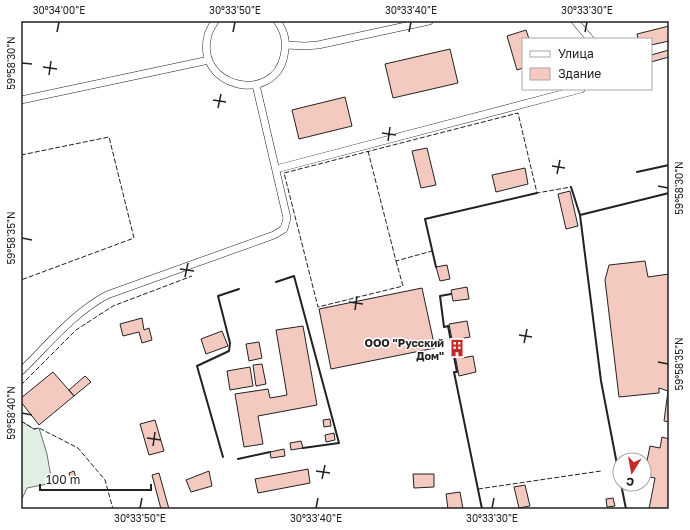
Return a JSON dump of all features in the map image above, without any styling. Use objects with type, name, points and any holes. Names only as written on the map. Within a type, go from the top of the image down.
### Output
[{"type":"street","points":[[215,21],[208,34],[206,47],[209,60],[223,79],[239,85],[256,85],[272,77],[283,63],[286,45],[283,29],[277,21]]},
{"type":"street","points":[[286,45],[318,45],[429,21]]},
{"type":"street","points":[[575,21],[589,38]]},
{"type":"street","points":[[21,100],[209,60]]},
{"type":"street","points":[[21,371],[81,311],[93,302],[107,295],[279,233],[286,224],[287,218],[256,85]]},
{"type":"street","points":[[276,170],[577,90]]},
{"type":"green space","points":[[21,421],[34,429],[39,428],[47,454],[52,483],[27,488],[21,501]]},
{"type":"building","points":[[669,26],[669,41],[652,45],[652,38],[638,38],[637,34]]},
{"type":"building","points":[[526,30],[529,38],[522,38],[522,68],[517,70],[507,36]]},
{"type":"building","points":[[450,49],[458,83],[393,98],[385,64]]},
{"type":"building","points":[[669,50],[669,57],[652,62],[652,55]]},
{"type":"building","points":[[345,97],[352,126],[299,139],[292,110]]},
{"type":"building","points":[[427,148],[436,185],[421,188],[412,151]]},
{"type":"building","points":[[525,168],[528,184],[496,192],[492,175]]},
{"type":"building","points":[[570,191],[578,226],[566,229],[558,194]]},
{"type":"building","points":[[645,261],[648,277],[669,274],[669,422],[664,421],[668,391],[659,388],[659,393],[619,397],[605,280],[609,265]]},
{"type":"building","points":[[447,265],[450,279],[440,281],[436,267]]},
{"type":"building","points":[[467,287],[469,299],[453,301],[451,290]]},
{"type":"building","points":[[422,288],[435,348],[331,369],[319,309]]},
{"type":"building","points":[[142,318],[144,330],[149,328],[152,340],[142,343],[139,332],[123,336],[120,324]]},
{"type":"building","name":"ООО \"Русский Дом\"","points":[[467,321],[470,337],[459,339],[462,358],[473,356],[476,372],[459,376],[449,324]]},
{"type":"building","points":[[303,326],[317,405],[258,416],[263,444],[244,447],[235,394],[268,389],[270,398],[287,395],[276,330]]},
{"type":"building","points":[[222,331],[228,346],[206,354],[201,339]]},
{"type":"building","points":[[259,342],[262,358],[249,361],[246,344]]},
{"type":"building","points":[[262,364],[266,384],[256,386],[253,365]]},
{"type":"building","points":[[250,367],[253,386],[230,390],[227,371]]},
{"type":"building","points":[[53,372],[74,396],[39,425],[21,402],[21,398]]},
{"type":"building","points":[[85,376],[91,382],[74,396],[69,390]]},
{"type":"building","points":[[330,419],[331,426],[324,427],[323,420]]},
{"type":"building","points":[[155,420],[164,451],[149,455],[140,424]]},
{"type":"building","points":[[334,433],[335,440],[326,442],[325,435]]},
{"type":"building","points":[[662,437],[669,439],[669,509],[649,509],[655,478],[652,477],[652,452],[649,452],[650,446],[660,448]]},
{"type":"building","points":[[301,441],[303,448],[291,450],[290,443]]},
{"type":"building","points":[[284,449],[285,456],[271,458],[270,452]]},
{"type":"building","points":[[308,469],[310,483],[258,493],[255,479]]},
{"type":"building","points":[[74,471],[76,478],[71,480],[69,473]]},
{"type":"building","points":[[209,471],[212,486],[191,492],[186,480]]},
{"type":"building","points":[[159,473],[169,509],[161,509],[152,475]]},
{"type":"building","points":[[413,474],[434,474],[434,487],[414,488]]},
{"type":"building","points":[[525,485],[530,506],[519,508],[514,487]]},
{"type":"building","points":[[460,492],[463,509],[448,509],[446,494]]},
{"type":"building","points":[[613,498],[615,506],[607,507],[606,499]]},
{"type":"fence","points":[[396,261],[403,286],[318,307],[284,173],[518,113],[537,193],[571,187]]},
{"type":"fence","points":[[21,155],[109,137],[134,238],[21,280]]},
{"type":"fence","points":[[368,151],[396,261],[432,251]]},
{"type":"fence","points":[[21,385],[76,330],[113,306],[192,276]]},
{"type":"fence","points":[[21,421],[34,429],[39,428],[78,448],[105,480],[113,509]]},
{"type":"fence","points":[[478,489],[601,471]]},
{"type":"fence","points":[[135,509],[140,509]]},
{"type":"wall","points":[[637,172],[669,165]]},
{"type":"wall","points":[[571,187],[580,215],[601,381],[615,452]]},
{"type":"wall","points":[[436,267],[425,219],[537,193]]},
{"type":"wall","points":[[580,215],[669,193]]},
{"type":"wall","points":[[276,282],[294,276],[339,443],[303,448]]},
{"type":"wall","points":[[223,457],[197,366],[229,351],[230,343],[218,296],[239,289]]},
{"type":"wall","points":[[451,294],[440,296],[444,327],[448,326],[457,372],[454,372],[482,509]]},
{"type":"wall","points":[[238,459],[270,452]]},
{"type":"wall","points":[[623,492],[626,509]]},
{"type":"place","name":"ООО \"Русский Дом\"","points":[[457,348]]}]
